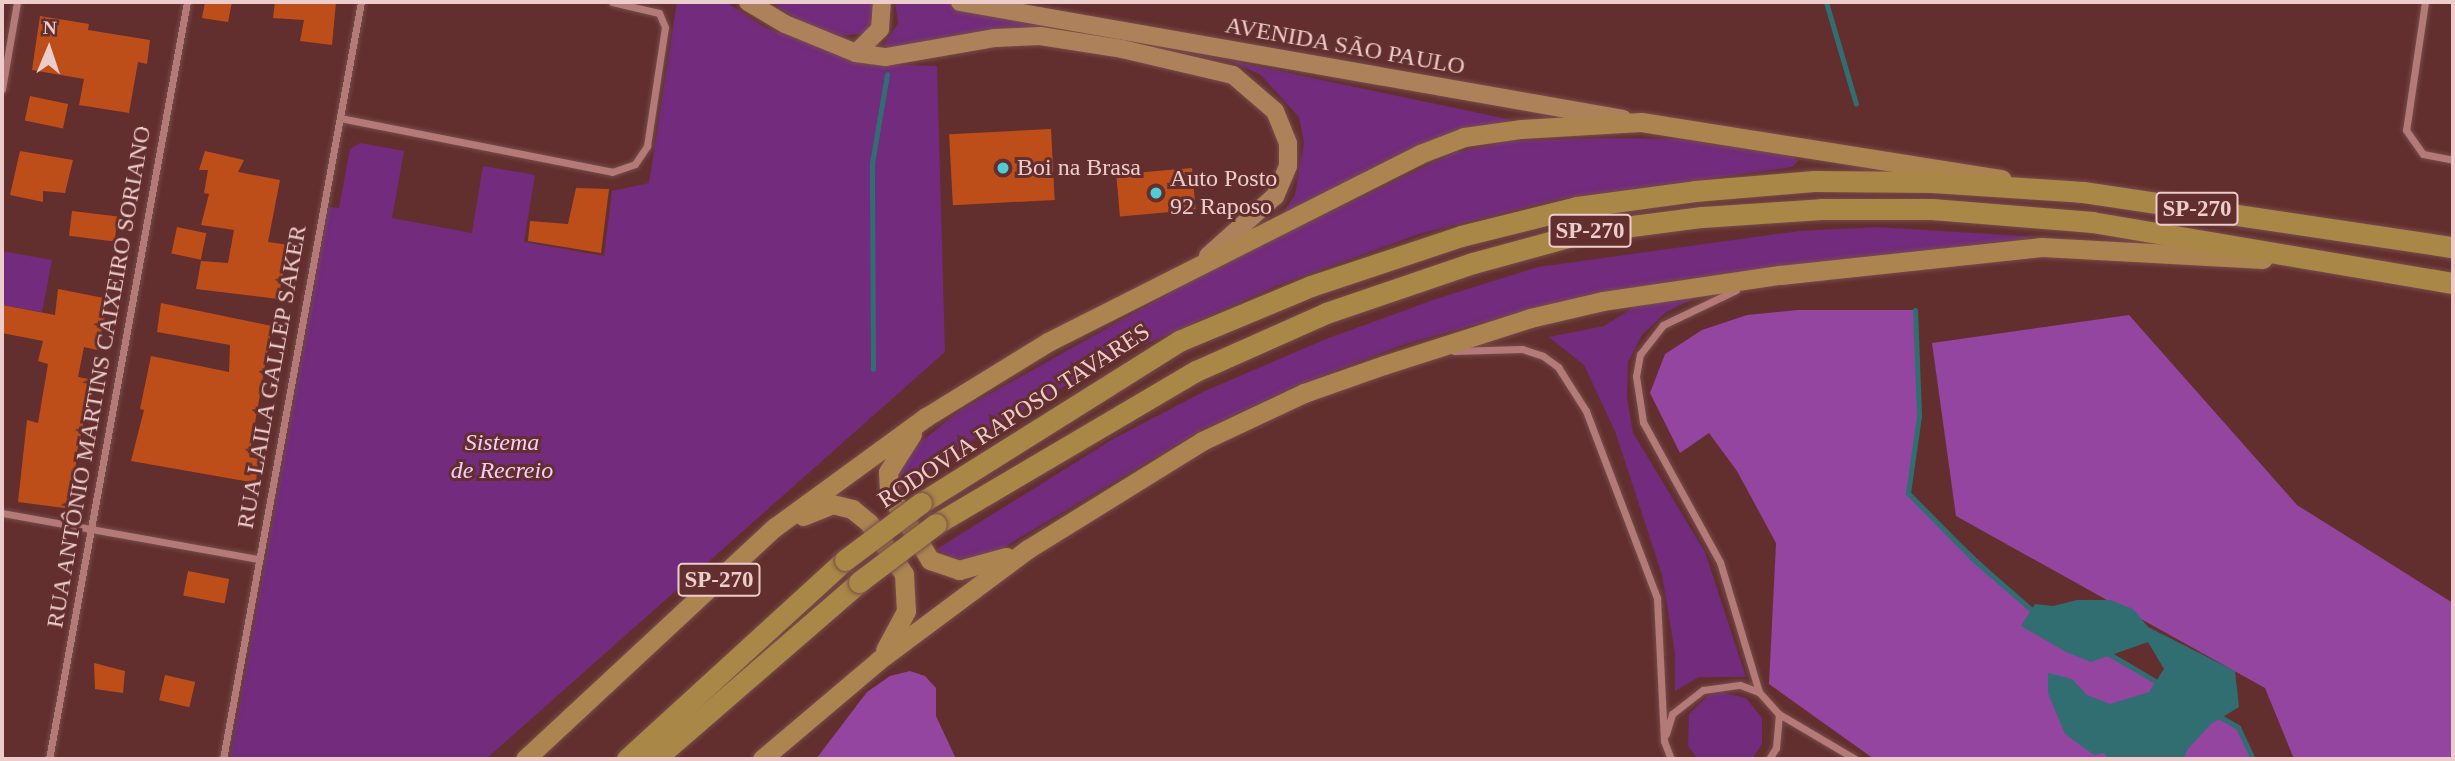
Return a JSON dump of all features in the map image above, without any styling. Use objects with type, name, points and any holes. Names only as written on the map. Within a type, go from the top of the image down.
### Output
[{"type":"highway","name":"SP-270","points":[[525,759],[775,527],[926,416],[1048,342],[1352,186],[1464,137],[1641,122],[2083,192]]},
{"type":"highway","name":"RODOVIA RAPOSO TAVARES","points":[[627,759],[845,560],[921,503],[1179,341],[1311,286],[1461,236],[1577,207],[1695,191],[1814,181],[1933,182],[2083,192],[2453,247]]},
{"type":"highway","name":"RODOVIA RAPOSO TAVARES","points":[[655,759],[859,582],[936,524],[1091,430],[1231,355],[1326,313],[1473,263],[1586,232],[1821,209],[1931,209],[2092,222],[2306,261],[2453,283]]},
{"type":"highway","points":[[2408,241],[2453,237]]},
{"type":"highway","name":"SP-270","points":[[762,759],[879,660],[1028,549],[1202,441],[1304,393],[1425,351],[1530,318],[1603,301],[1780,275],[2042,247],[2306,261]]},
{"type":"highway","points":[[926,416],[888,472],[892,503],[930,560],[960,570],[1028,549]]},
{"type":"highway","points":[[775,527],[832,504],[852,509],[869,523],[904,574],[908,591],[906,611],[879,660]]},
{"type":"main road","name":"AVENIDA SÃO PAULO","points":[[748,2],[785,24],[856,53],[886,57],[995,38],[1040,36],[1217,68],[1249,84],[1283,126],[1288,144],[1284,181],[1261,211],[1197,265]]},
{"type":"main road","points":[[856,53],[880,29],[882,2]]},
{"type":"main road","name":"AVENIDA SÃO PAULO","points":[[960,2],[1641,122]]},
{"type":"street","points":[[2,89],[18,2]]},
{"type":"street","name":"RUA ANTÔNIO MARTINS CAIXEIRO SORIANO","points":[[50,759],[187,2]]},
{"type":"street","name":"RUA LAILA GALLEP SAKER","points":[[223,759],[361,2]]},
{"type":"street","points":[[340,118],[612,172],[635,164],[647,146],[666,27],[659,13],[612,2]]},
{"type":"street","points":[[2425,2],[2405,118],[2410,141],[2423,154],[2453,160]]},
{"type":"street","points":[[1780,275],[1712,298],[1663,325],[1640,354],[1636,376],[1643,422],[1720,562],[1759,692],[1779,714],[1855,759]]},
{"type":"street","points":[[1425,351],[1522,349],[1558,368],[1573,386],[1643,554],[1657,598],[1664,741],[1671,759]]},
{"type":"street","points":[[2,513],[258,559]]},
{"type":"street","points":[[1664,741],[1672,714],[1703,690],[1740,685],[1759,692]]},
{"type":"street","points":[[1769,759],[1776,748],[1779,714]]},
{"type":"green space","name":"Sistema de Recreio","points":[[677,2],[726,2],[766,28],[870,64],[937,66],[945,352],[486,759],[230,759],[329,207],[339,208],[350,149],[360,143],[404,151],[392,218],[472,233],[483,166],[535,175],[524,242],[604,256],[612,191],[649,183]]},
{"type":"green space","points":[[772,2],[872,2],[875,20],[866,33],[840,36],[802,23]]},
{"type":"green space","points":[[895,2],[952,2],[1142,42],[1041,29],[887,49],[884,45],[898,23]]},
{"type":"green space","points":[[1149,43],[1512,120],[1282,214],[1295,195],[1304,142],[1299,117],[1261,75],[1230,61]]},
{"type":"green space","points":[[1677,139],[1792,156],[1798,161],[1792,167],[1559,199],[1422,233],[1278,285],[1112,359],[988,430],[899,489],[897,475],[905,460],[923,440],[961,410],[1211,270],[1453,153],[1510,141]]},
{"type":"green space","points":[[1878,227],[2038,237],[1672,281],[1541,306],[1405,344],[1300,384],[1203,429],[982,560],[953,558],[937,549],[1113,439],[1205,391],[1326,339],[1436,299],[1538,267],[1799,231]]},
{"type":"green space","points":[[2,251],[52,260],[42,312],[2,305]]},
{"type":"green space","points":[[1703,294],[1666,312],[1642,335],[1628,362],[1627,398],[1633,433],[1705,552],[1746,677],[1699,677],[1675,691],[1675,653],[1662,575],[1615,431],[1584,365],[1549,337],[1604,326],[1642,302]]},
{"type":"green space","points":[[1721,692],[1746,698],[1762,718],[1762,744],[1752,759],[1698,759],[1688,746],[1689,714],[1708,696]]},
{"type":"shaded area","points":[[1797,310],[1915,310],[1919,416],[1908,493],[2031,610],[2238,727],[2253,759],[1874,759],[1769,684],[1776,543],[1737,471],[1709,433],[1680,453],[1650,393],[1665,354],[1702,330],[1747,315]]},
{"type":"shaded area","points":[[2129,315],[2297,505],[2453,603],[2453,759],[2294,759],[2265,688],[1956,516],[1932,343]]},
{"type":"shaded area","points":[[910,671],[925,676],[936,688],[936,716],[956,759],[816,759],[867,692],[890,676]]},
{"type":"water","points":[[2077,600],[2110,600],[2133,609],[2148,627],[2235,671],[2239,707],[2211,724],[2187,750],[2184,759],[2109,759],[2104,753],[2094,755],[2065,734],[2048,693],[2048,673],[2072,679],[2087,695],[2110,704],[2149,692],[2164,669],[2148,642],[2091,662],[2066,652],[2021,626],[2035,604],[2053,606]]},
{"type":"building","points":[[205,2],[232,2],[228,22],[202,18]]},
{"type":"building","points":[[275,2],[336,2],[332,45],[300,41],[304,20],[273,18]]},
{"type":"building","points":[[40,16],[89,24],[88,30],[150,40],[147,64],[138,62],[129,113],[79,105],[84,79],[32,70]]},
{"type":"building","points":[[30,96],[68,104],[63,129],[25,120]]},
{"type":"building","name":"Boi na Brasa","points":[[1051,129],[1055,200],[953,205],[949,134]]},
{"type":"building","points":[[20,151],[73,160],[65,193],[43,191],[43,202],[10,195]]},
{"type":"building","points":[[205,151],[244,160],[238,172],[280,180],[268,242],[289,245],[278,299],[196,289],[201,261],[228,263],[234,230],[201,225],[209,194],[204,193],[208,170],[199,170]]},
{"type":"building","name":"Auto Posto 92 Raposo","points":[[1192,168],[1196,210],[1120,216],[1116,175]]},
{"type":"building","points":[[576,188],[609,189],[601,253],[528,241],[530,221],[568,224]]},
{"type":"building","points":[[72,211],[118,217],[115,241],[69,236]]},
{"type":"building","points":[[177,227],[206,233],[201,260],[171,253]]},
{"type":"building","points":[[58,289],[109,299],[97,350],[84,347],[78,377],[94,380],[77,451],[72,509],[18,502],[27,420],[38,423],[48,364],[38,361],[43,341],[2,333],[2,305],[55,315]]},
{"type":"building","points":[[161,303],[272,326],[249,457],[258,459],[256,483],[131,461],[144,410],[140,409],[151,356],[229,372],[230,345],[157,332]]},
{"type":"building","points":[[188,571],[229,579],[224,604],[183,596]]},
{"type":"building","points":[[94,663],[125,671],[123,693],[95,689]]},
{"type":"building","points":[[165,675],[195,682],[189,707],[159,700]]},
{"type":"waterway","points":[[1826,2],[1856,104]]},
{"type":"waterway","points":[[873,369],[872,163],[887,74]]},
{"type":"waterway","points":[[1915,310],[1919,416],[1908,493],[1972,558],[2034,612]]},
{"type":"waterway","points":[[2104,651],[2162,685]]},
{"type":"waterway","points":[[2217,715],[2238,727],[2253,759]]},
{"type":"place","name":"Boi na Brasa","points":[[1003,168]]},
{"type":"place","name":"Auto Posto 92 Raposo","points":[[1156,193]]}]
